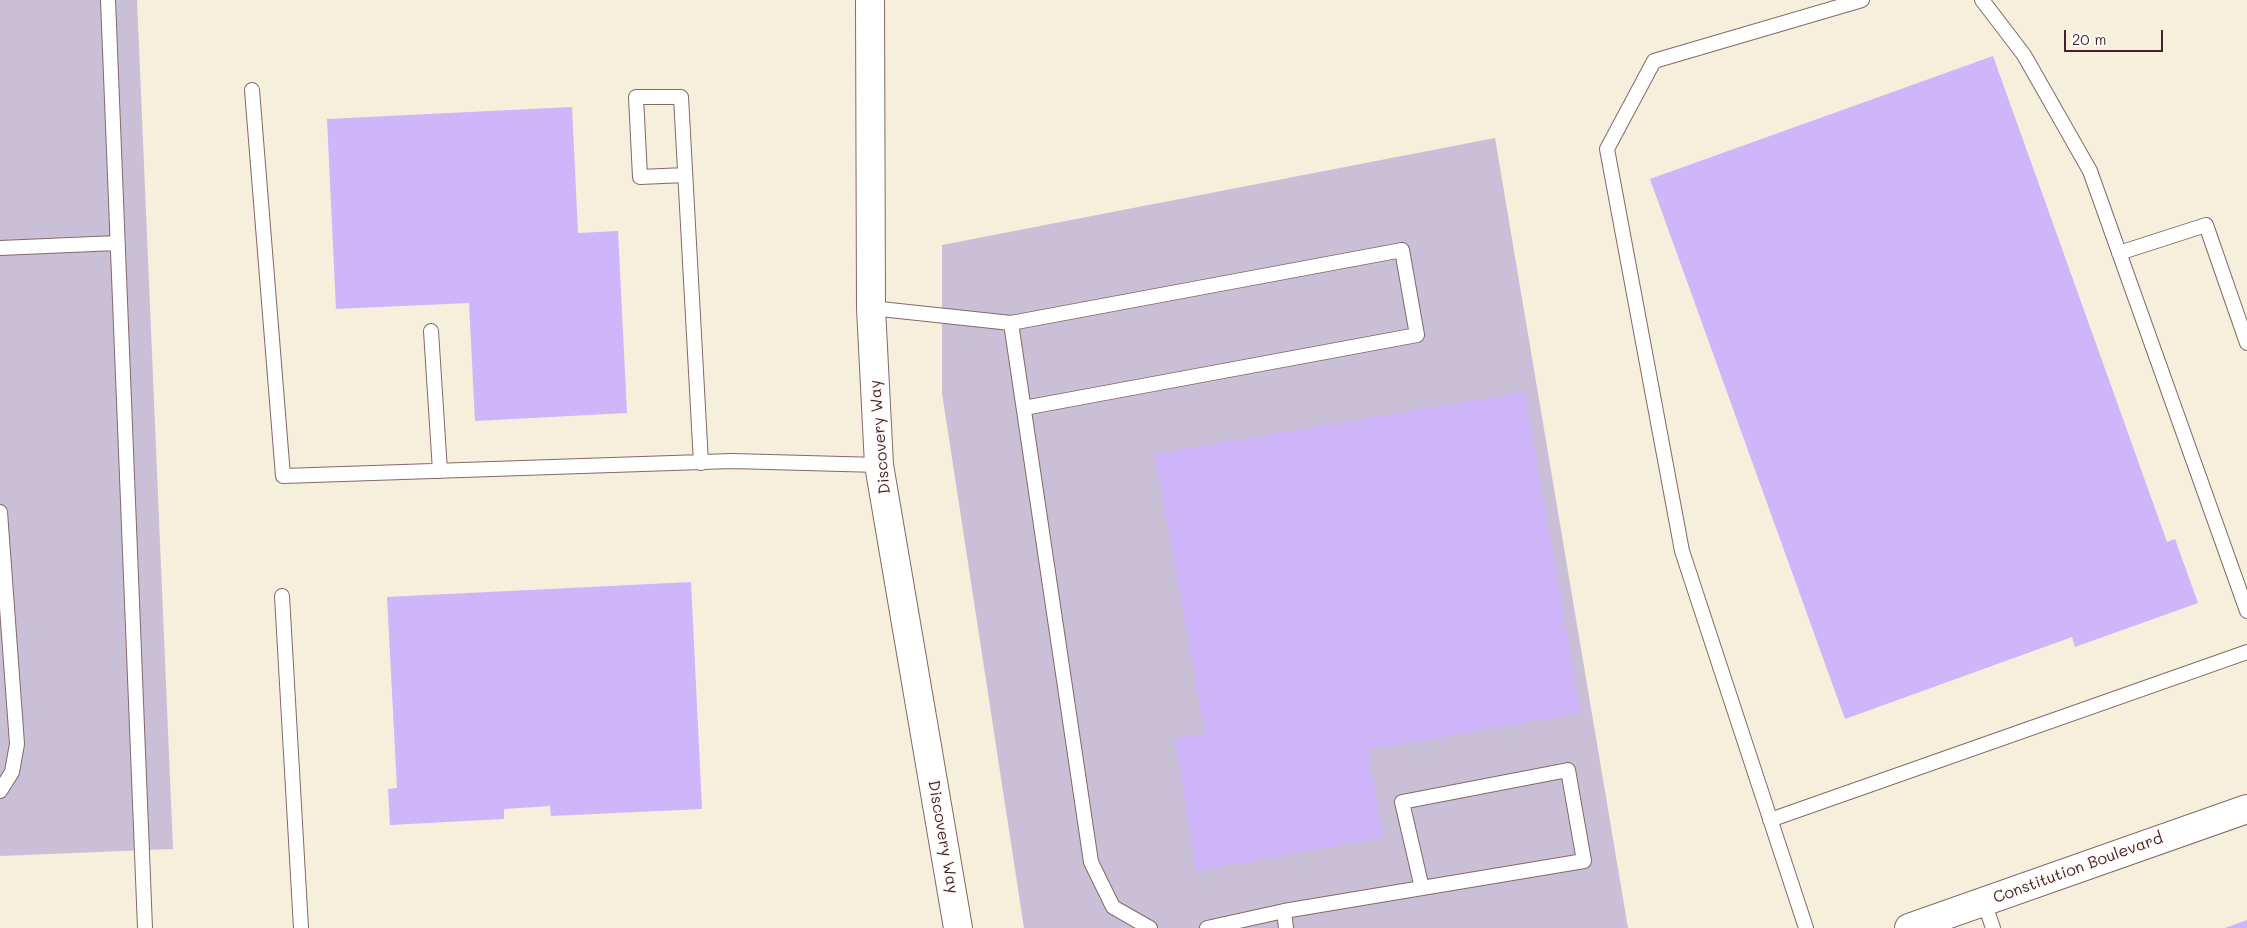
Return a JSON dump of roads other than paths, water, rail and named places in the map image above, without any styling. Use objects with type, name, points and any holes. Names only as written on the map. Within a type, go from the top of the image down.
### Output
[{"type":"street","name":"Discovery Way","points":[[870,0],[871,308],[879,465],[958,928]]},
{"type":"street","name":"Constitution Boulevard","points":[[1908,928],[2246,812]]},
{"type":"lane","points":[[108,0],[145,928]]},
{"type":"lane","points":[[1806,928],[1682,551],[1607,149],[1654,61],[1862,0]]},
{"type":"lane","points":[[1982,0],[2024,55],[2090,171],[2247,611]]},
{"type":"lane","points":[[252,90],[283,476],[701,463],[879,465]]},
{"type":"lane","points":[[685,176],[640,177],[636,97],[681,97],[701,463]]},
{"type":"lane","points":[[2119,253],[2206,224],[2247,343]]},
{"type":"lane","points":[[0,248],[117,243]]},
{"type":"lane","points":[[871,308],[1011,323],[1402,250],[1417,335],[1024,408]]},
{"type":"lane","points":[[1011,323],[1090,862],[1113,907],[1150,928]]},
{"type":"lane","points":[[431,331],[440,471]]},
{"type":"lane","points":[[0,512],[16,744],[12,772],[0,791]]},
{"type":"lane","points":[[282,596],[301,928]]},
{"type":"lane","points":[[1770,820],[2247,652]]},
{"type":"lane","points":[[1208,928],[1284,911],[1422,888],[1584,861],[1568,770],[1402,802],[1422,888]]},
{"type":"lane","points":[[1984,902],[1994,928]]},
{"type":"lane","points":[[1284,911],[1286,928]]}]
